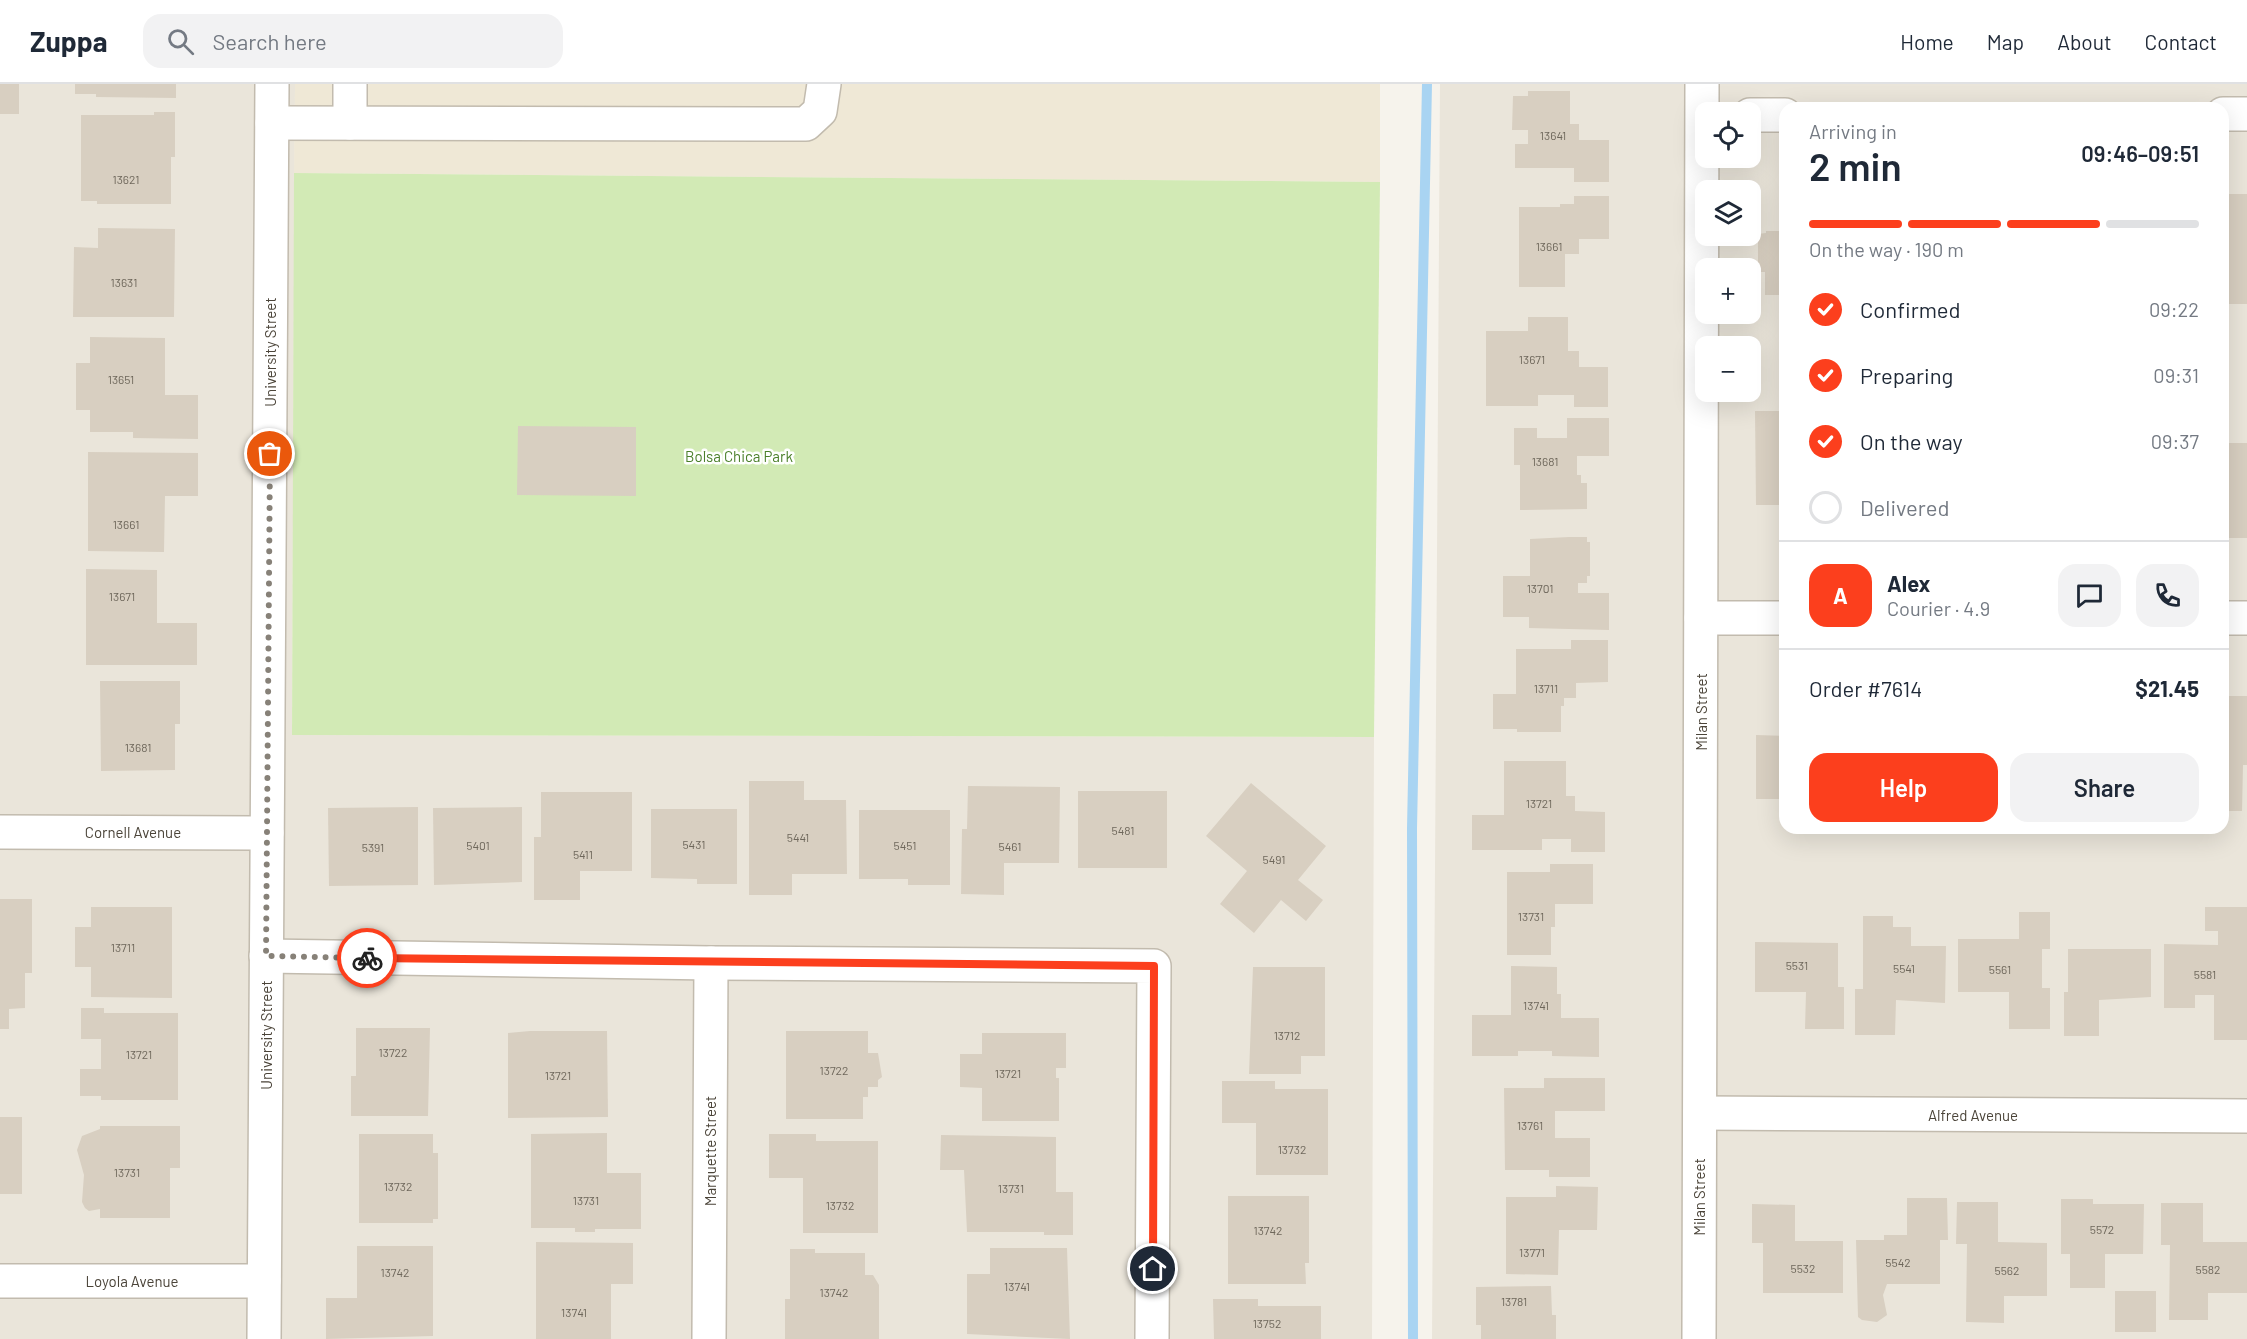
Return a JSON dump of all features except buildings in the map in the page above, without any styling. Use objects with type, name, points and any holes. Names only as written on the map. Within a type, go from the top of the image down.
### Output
[{"type":"street","name":"University Street","points":[[264,1339],[272,84]]},
{"type":"street","points":[[350,84],[350,123]]},
{"type":"street","points":[[272,123],[806,124],[820,111],[824,84]]},
{"type":"street","points":[[2229,114],[2247,114]]},
{"type":"street","points":[[1761,115],[1779,115]]},
{"type":"street","name":"Milan Street","points":[[1699,1339],[1703,168]]},
{"type":"street","points":[[1701,618],[1779,618]]},
{"type":"street","points":[[2229,618],[2247,618]]},
{"type":"street","name":"Cornell Avenue","points":[[0,832],[267,833]]},
{"type":"street","points":[[266,956],[711,963],[1154,966],[1152,1339]]},
{"type":"street","name":"Marquette Street","points":[[709,1339],[711,963]]},
{"type":"street","name":"Alfred Avenue","points":[[1700,1113],[2247,1116]]},
{"type":"street","name":"Loyola Avenue","points":[[0,1281],[264,1281]]},
{"type":"shaded area","points":[[0,84],[295,84],[292,735],[1374,737],[1372,1339],[0,1339]]},
{"type":"shaded area","points":[[295,84],[1380,84],[1380,182],[294,173]]},
{"type":"shaded area","points":[[1440,84],[2247,84],[2247,1339],[1432,1339]]},
{"type":"green space","name":"Bolsa Chica Park","points":[[294,173],[1380,182],[1374,737],[292,735]]},
{"type":"waterway","points":[[1413,1339],[1412,829],[1427,84]]},
{"type":"way so far","points":[[270,454],[266,956],[367,958]]},
{"type":"route","points":[[367,958],[1154,966],[1153,1269]]}]
